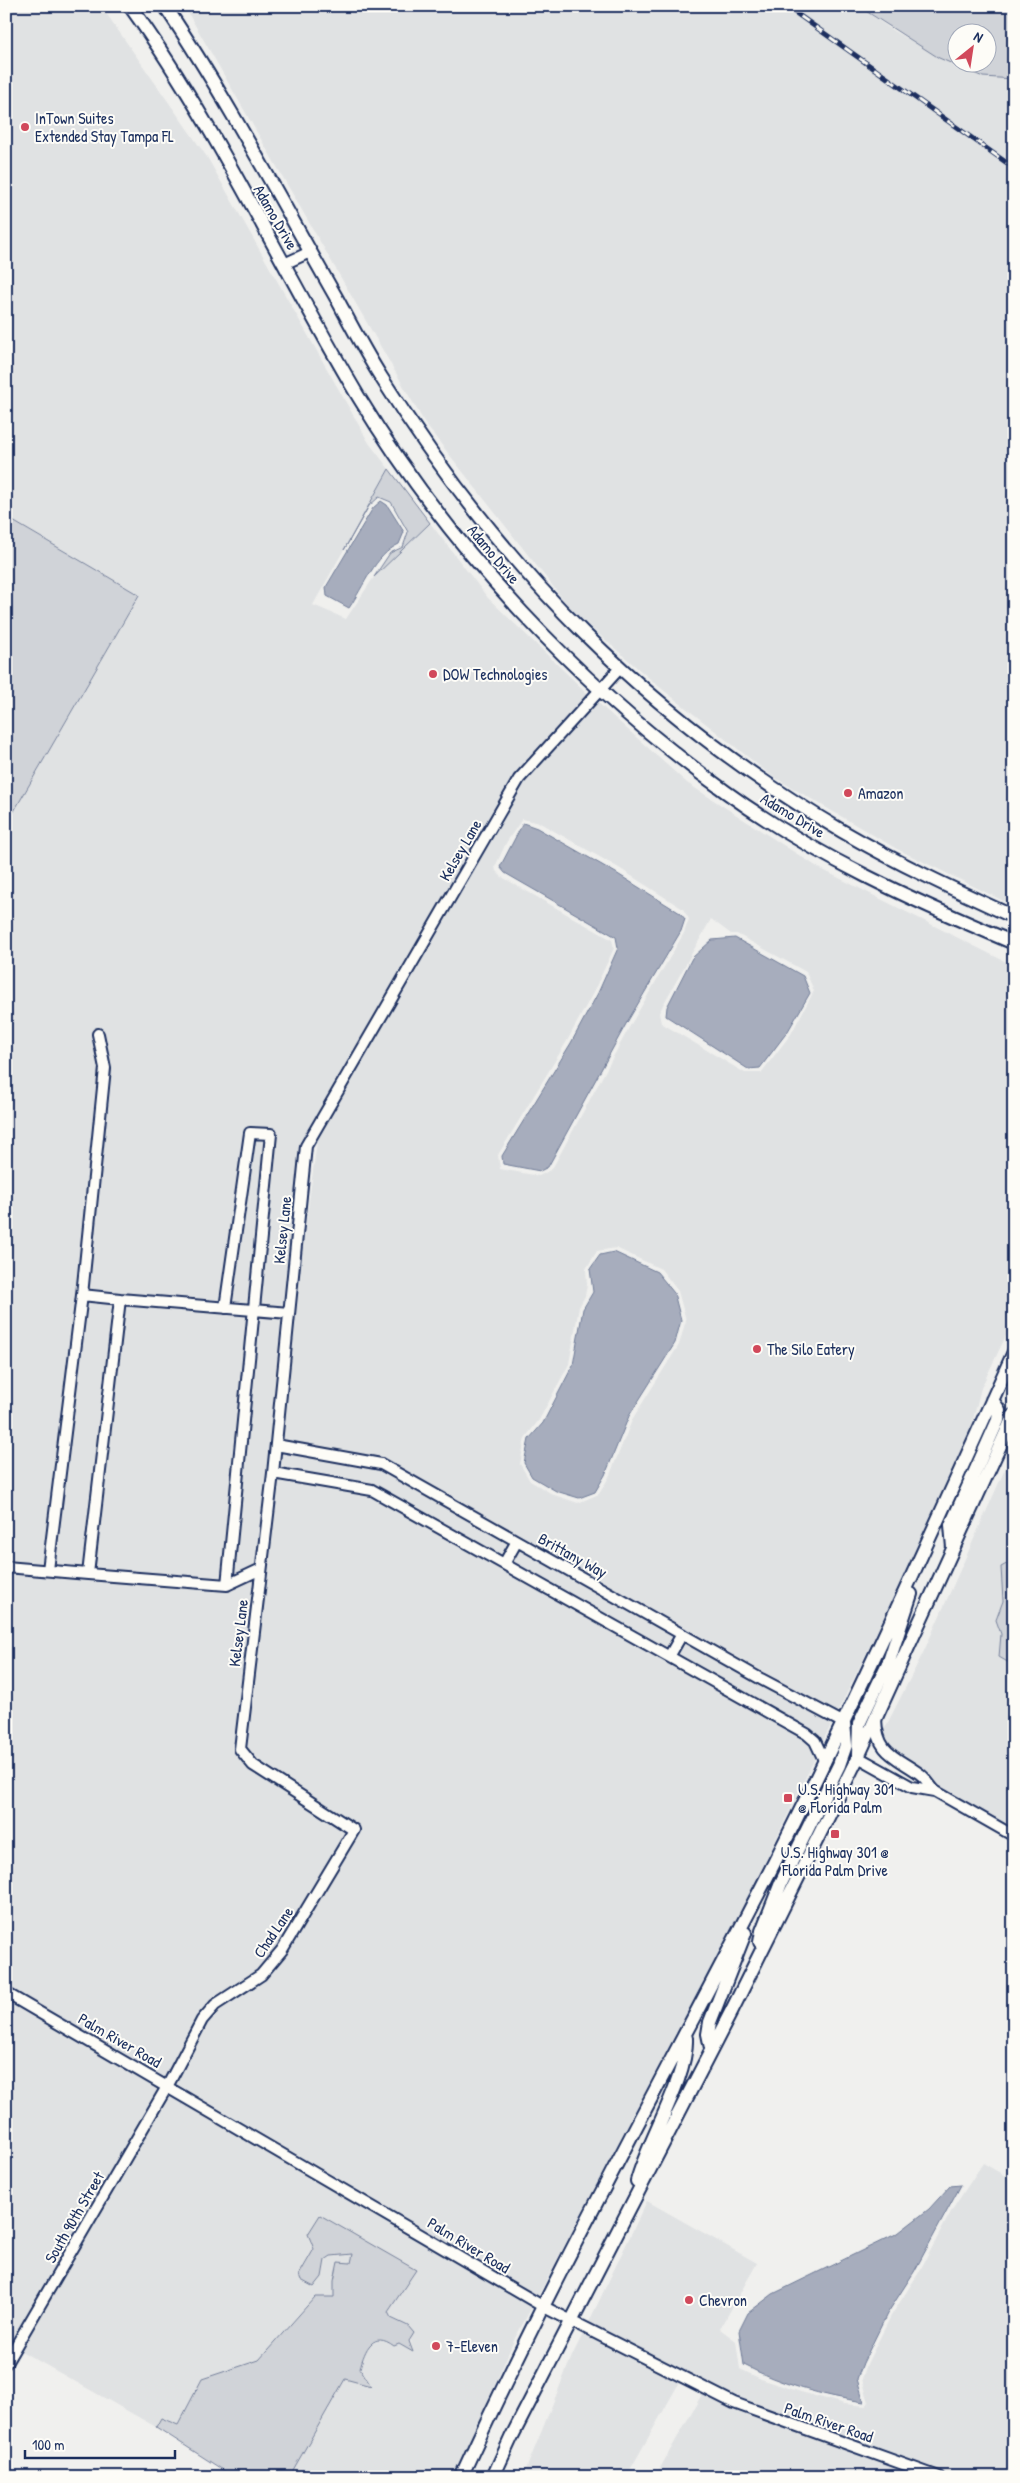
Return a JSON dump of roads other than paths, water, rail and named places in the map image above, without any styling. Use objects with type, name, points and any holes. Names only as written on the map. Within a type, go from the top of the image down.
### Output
[{"type":"main road","name":"Adamo Drive","points":[[130,6],[192,102],[358,396],[467,550],[513,602],[600,688],[727,793],[814,847],[885,885],[1014,942]]},
{"type":"main road","name":"Adamo Drive","points":[[164,6],[219,92],[378,372],[460,494],[527,575],[585,636],[620,668],[706,739],[795,802],[891,858],[1014,916]]},
{"type":"main road","points":[[461,2477],[544,2307],[825,1762],[915,1572],[1014,1352]]},
{"type":"main road","points":[[953,1548],[951,1525],[998,1420],[999,1410],[992,1400]]},
{"type":"main road","points":[[493,2477],[570,2321],[757,1960],[858,1757],[1014,1414]]},
{"type":"main road","points":[[858,1757],[859,1724],[889,1661],[909,1604],[915,1572]]},
{"type":"main road","points":[[757,1960],[762,1931],[781,1882],[846,1745],[844,1723]]},
{"type":"main road","points":[[712,2048],[708,2041],[710,2022],[770,1870]]},
{"type":"main road","points":[[631,2205],[643,2161],[678,2077],[685,2055],[686,2033]]},
{"type":"street","points":[[284,264],[310,252]]},
{"type":"street","name":"Kelsey Lane","points":[[354,1830],[253,1765],[240,1749],[273,1474],[306,1146],[519,779],[620,668]]},
{"type":"street","points":[[48,1570],[82,1295],[105,1068],[98,1034]]},
{"type":"street","points":[[225,1308],[250,1133],[271,1134],[227,1586]]},
{"type":"street","points":[[82,1295],[289,1313]]},
{"type":"street","points":[[88,1574],[120,1299]]},
{"type":"street","name":"Brittany Way","points":[[276,1445],[381,1464],[844,1723]]},
{"type":"street","points":[[273,1474],[372,1490],[670,1655],[807,1734],[815,1741],[825,1762]]},
{"type":"street","points":[[504,1564],[517,1541]]},
{"type":"street","points":[[6,1567],[227,1586],[261,1569]]},
{"type":"street","points":[[670,1655],[682,1634]]},
{"type":"street","points":[[876,1719],[876,1733],[882,1746],[891,1756],[921,1775],[935,1791],[1014,1836]]},
{"type":"street","points":[[858,1757],[912,1787],[935,1791]]},
{"type":"street","name":"Chad Lane","points":[[168,2085],[202,2020],[216,2005],[261,1975],[282,1950],[354,1830]]},
{"type":"street","name":"Palm River Road","points":[[6,1993],[168,2085],[570,2321],[734,2403],[939,2477]]},
{"type":"street","name":"South 90th Street","points":[[6,2363],[168,2085]]},
{"type":"water","points":[[381,501],[387,505],[404,532],[399,544],[377,563],[349,608],[327,596],[326,587],[373,508]]},
{"type":"water","points":[[523,823],[537,828],[616,873],[680,913],[685,919],[681,931],[626,1024],[548,1167],[540,1171],[503,1164],[502,1156],[571,1043],[598,993],[618,948],[616,937],[505,873],[500,867]]},
{"type":"water","points":[[735,938],[803,976],[810,993],[788,1031],[760,1068],[748,1069],[666,1016],[667,1007],[692,958],[712,940]]},
{"type":"water","points":[[614,1252],[657,1272],[674,1293],[681,1320],[675,1343],[629,1416],[605,1475],[595,1492],[579,1498],[556,1491],[532,1477],[524,1463],[529,1439],[543,1423],[573,1365],[583,1309],[593,1292],[590,1269],[600,1255]]},
{"type":"water","points":[[961,2185],[914,2272],[887,2314],[863,2363],[857,2379],[864,2402],[802,2388],[772,2378],[744,2365],[739,2331],[748,2313],[773,2294],[898,2233],[929,2209],[950,2186]]},
{"type":"railway","points":[[786,6],[1014,168]]},
{"type":"place","name":"InTown Suites Extended Stay Tampa FL","points":[[25,127]]},
{"type":"place","name":"DOW Technologies","points":[[433,674]]},
{"type":"place","name":"Amazon","points":[[848,793]]},
{"type":"place","name":"The Silo Eatery","points":[[757,1349]]},
{"type":"place","name":"U.S. Highway 301 @ Florida Palm","points":[[788,1798]]},
{"type":"place","name":"U.S. Highway 301 @ Florida Palm Drive","points":[[835,1834]]},
{"type":"place","name":"Chevron","points":[[689,2300]]},
{"type":"place","name":"7-Eleven","points":[[436,2346]]}]
